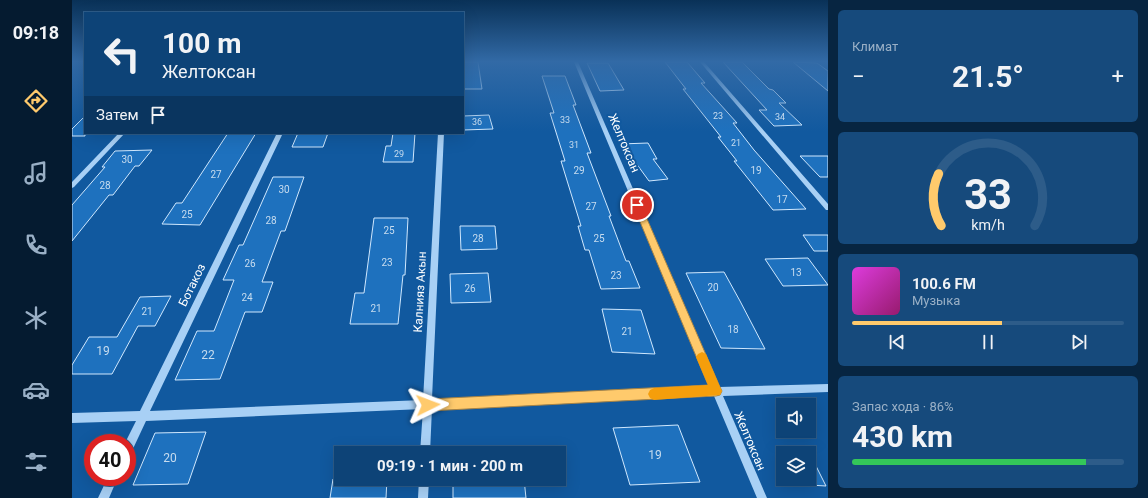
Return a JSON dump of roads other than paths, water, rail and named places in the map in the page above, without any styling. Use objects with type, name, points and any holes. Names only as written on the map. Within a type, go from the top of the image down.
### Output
[{"type":"street","name":"Желтоксан","points":[[586,85],[762,498]]},
{"type":"street","points":[[722,85],[828,208]]},
{"type":"street","points":[[72,186],[121,134]]},
{"type":"street","name":"Ботакоз","points":[[134,434],[280,134]]},
{"type":"street","name":"Калнияз Акын","points":[[425,446],[441,134]]},
{"type":"street","points":[[72,418],[428,405],[716,391],[828,388]]},
{"type":"street","points":[[103,498],[109,486]]},
{"type":"street","points":[[423,498],[424,486]]}]
